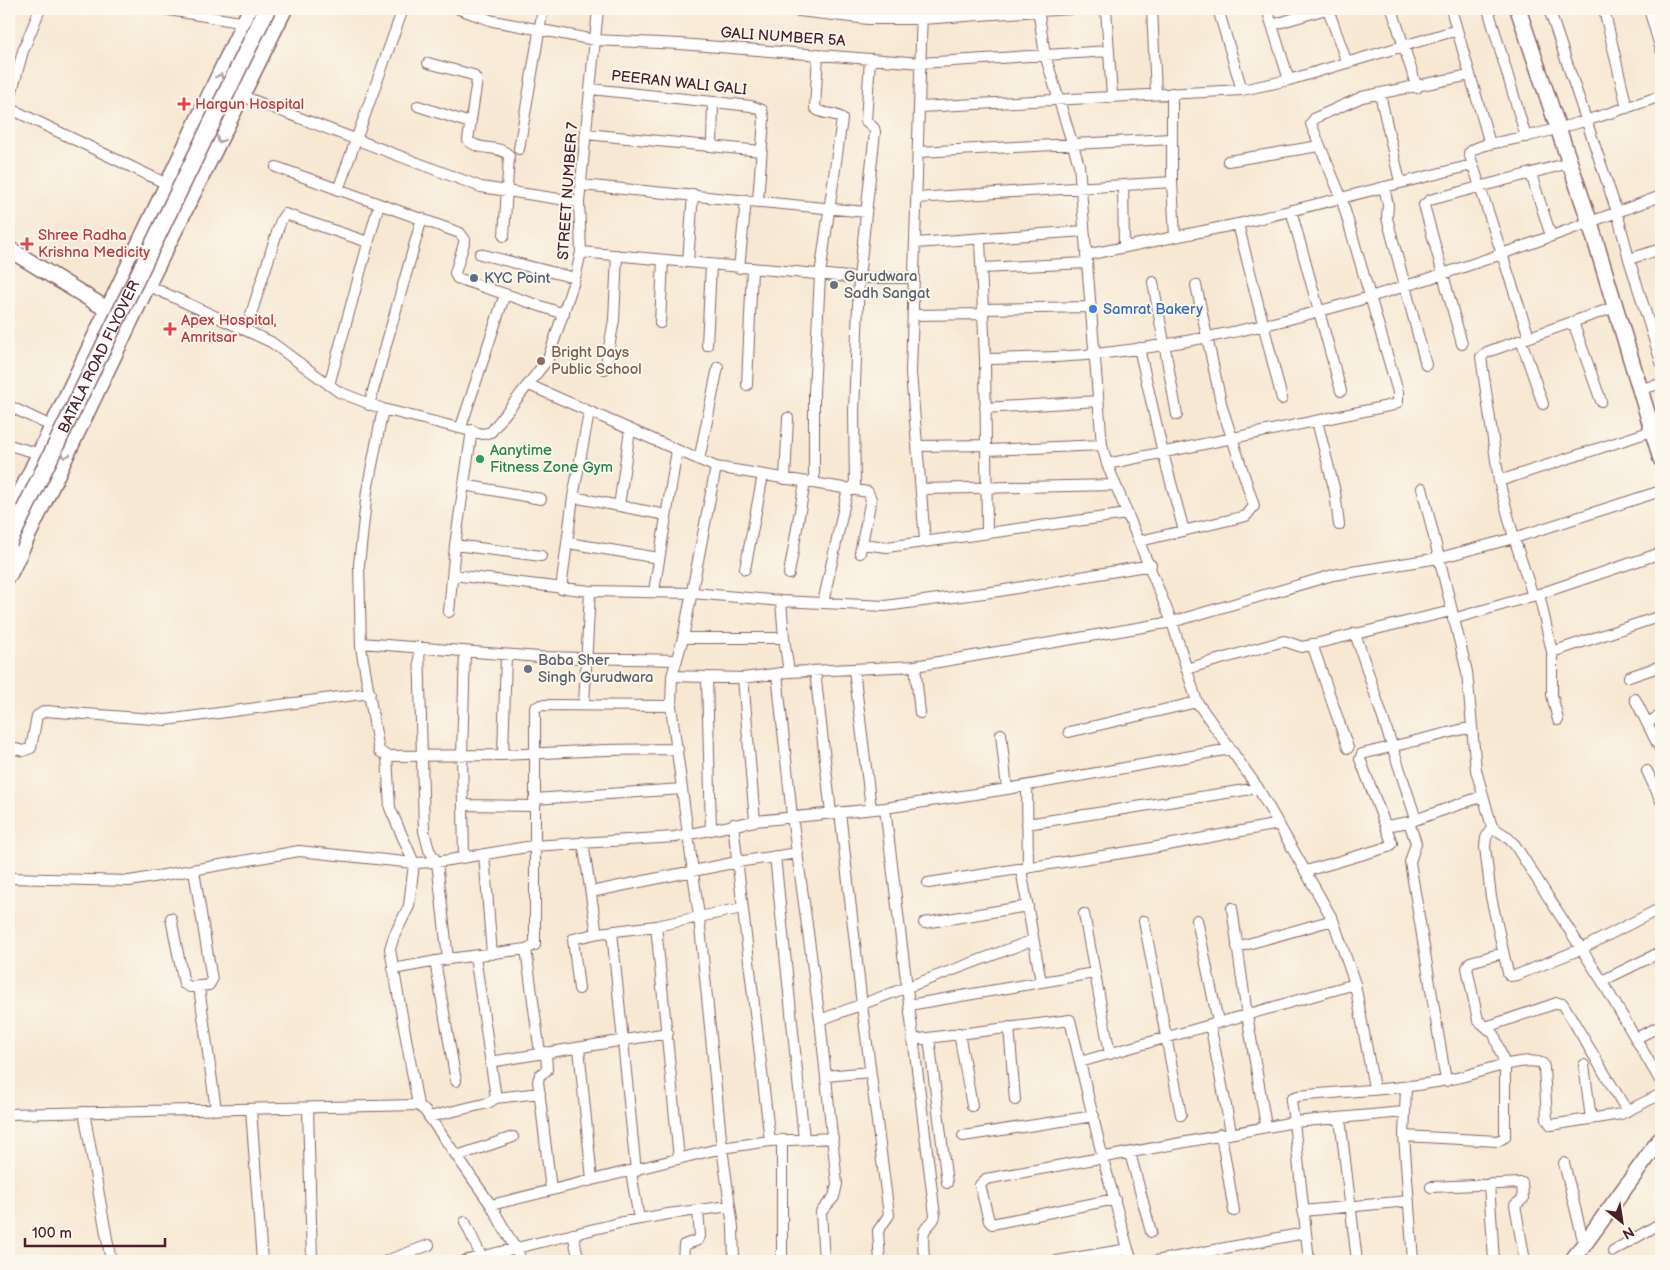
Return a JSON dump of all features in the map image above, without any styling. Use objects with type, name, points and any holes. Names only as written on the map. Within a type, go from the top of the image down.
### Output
[{"type":"main road","name":"BATALA ROAD FLYOVER","points":[[9,543],[267,9]]},
{"type":"main road","points":[[9,574],[129,321],[284,9]]},
{"type":"main road","points":[[9,519],[248,16]]},
{"type":"street","points":[[9,102],[23,51],[40,9]]},
{"type":"street","points":[[164,9],[248,16]]},
{"type":"street","points":[[338,190],[403,9]]},
{"type":"street","name":"GALI NUMBER 5A","points":[[459,9],[494,21],[595,40],[818,54],[921,63],[1109,51]]},
{"type":"street","points":[[519,149],[543,9]]},
{"type":"street","name":"STREET NUMBER 7","points":[[147,285],[271,342],[329,385],[369,405],[483,434],[491,432],[548,359],[575,278],[580,252],[579,202],[598,9]]},
{"type":"street","points":[[782,9],[869,14],[1070,9]]},
{"type":"street","points":[[1038,9],[1045,55],[1057,99],[1073,142],[1082,187],[1086,259],[1102,446],[1107,464],[1114,485],[1151,565],[1198,702],[1258,788],[1333,920],[1355,984],[1374,1088]]},
{"type":"street","points":[[1106,9],[1112,96]]},
{"type":"street","points":[[1152,9],[1156,94]]},
{"type":"street","points":[[1218,9],[1242,90]]},
{"type":"street","points":[[1267,9],[1288,80]]},
{"type":"street","points":[[1272,24],[1327,9],[1347,64]]},
{"type":"street","points":[[1392,9],[1416,88]]},
{"type":"street","points":[[1451,9],[1490,144]]},
{"type":"street","points":[[1488,9],[1526,137]]},
{"type":"street","points":[[1518,9],[1590,222],[1661,459]]},
{"type":"street","points":[[1549,9],[1585,122],[1617,212],[1628,259],[1661,362]]},
{"type":"street","points":[[1604,9],[1627,108]]},
{"type":"street","points":[[1649,9],[1661,50]]},
{"type":"street","points":[[922,14],[911,373],[925,540]]},
{"type":"street","points":[[920,107],[1242,90],[1347,64],[1404,48],[1457,30]]},
{"type":"street","points":[[789,574],[809,482],[820,275],[842,119],[839,116],[818,112],[815,108],[818,54]]},
{"type":"street","points":[[823,604],[851,488],[859,278],[875,132],[874,128],[866,121],[870,59]]},
{"type":"street","points":[[428,63],[473,75],[477,80],[469,142],[508,154],[508,192],[504,236]]},
{"type":"street","points":[[1107,464],[1393,405],[1398,402],[1398,392],[1341,197],[1319,146],[1312,127],[1312,121],[1352,101],[1470,75]]},
{"type":"street","name":"PEERAN WALI GALI","points":[[591,89],[751,106],[762,110],[764,119],[758,201]]},
{"type":"street","points":[[1172,93],[1171,139],[1175,237]]},
{"type":"street","points":[[1380,94],[1400,182]]},
{"type":"street","points":[[242,96],[481,187],[579,202]]},
{"type":"street","points":[[1543,404],[1501,255],[1469,153],[1473,149],[1490,144],[1585,122],[1661,96]]},
{"type":"street","points":[[712,146],[713,102]]},
{"type":"street","points":[[418,106],[470,123]]},
{"type":"street","points":[[9,108],[169,185]]},
{"type":"street","points":[[586,134],[761,151]]},
{"type":"street","points":[[919,152],[1073,142],[1171,139]]},
{"type":"street","points":[[1228,161],[1319,146]]},
{"type":"street","points":[[1462,344],[1424,205],[1430,200],[1570,163]]},
{"type":"street","points":[[982,268],[1086,259],[1124,247],[1238,224],[1472,165]]},
{"type":"street","points":[[276,167],[460,233],[464,237],[455,273],[457,278],[564,314]]},
{"type":"street","points":[[1531,174],[1551,236]]},
{"type":"street","points":[[916,198],[1172,182]]},
{"type":"street","points":[[581,185],[693,194],[866,212]]},
{"type":"street","points":[[1122,185],[1124,247]]},
{"type":"street","points":[[1384,187],[1388,205],[1387,218],[1426,365]]},
{"type":"street","points":[[688,262],[693,194]]},
{"type":"street","points":[[985,359],[1094,354],[1165,344],[1264,325],[1369,298],[1444,275],[1661,196]]},
{"type":"street","points":[[739,268],[746,200]]},
{"type":"street","points":[[329,385],[379,204]]},
{"type":"street","points":[[1291,210],[1341,391]]},
{"type":"street","points":[[242,328],[281,220],[285,214],[368,242]]},
{"type":"street","points":[[369,405],[422,218]]},
{"type":"street","points":[[1238,224],[1282,399]]},
{"type":"street","points":[[916,243],[1084,231]]},
{"type":"street","points":[[980,239],[985,359],[987,532]]},
{"type":"street","points":[[9,249],[108,311],[129,321]]},
{"type":"street","points":[[1628,259],[1661,249]]},
{"type":"street","points":[[580,252],[752,270],[859,278],[914,278]]},
{"type":"street","points":[[480,254],[575,278]]},
{"type":"street","points":[[605,369],[614,320],[617,255]]},
{"type":"street","points":[[660,323],[663,260]]},
{"type":"street","points":[[707,345],[711,265]]},
{"type":"street","points":[[747,385],[752,270]]},
{"type":"street","points":[[1154,282],[1177,415]]},
{"type":"street","points":[[1140,541],[1246,516],[1253,509],[1253,501],[1217,387],[1196,285]]},
{"type":"street","points":[[461,427],[505,294]]},
{"type":"street","points":[[914,315],[1090,306]]},
{"type":"street","points":[[1558,720],[1552,695],[1552,652],[1536,595],[1514,538],[1498,481],[1481,357],[1487,352],[1616,307]]},
{"type":"street","points":[[1573,322],[1601,401]]},
{"type":"street","points":[[1139,348],[1163,453],[1184,530]]},
{"type":"street","points":[[699,460],[718,366]]},
{"type":"street","points":[[1640,390],[1661,384]]},
{"type":"street","points":[[529,385],[589,413],[716,467],[868,492],[871,498],[861,549],[1127,514]]},
{"type":"street","points":[[986,408],[1098,401]]},
{"type":"street","points":[[9,406],[53,427]]},
{"type":"street","points":[[383,409],[361,542],[361,643],[379,751],[387,756],[503,755],[678,749]]},
{"type":"street","points":[[561,589],[573,497],[589,413]]},
{"type":"street","points":[[785,479],[788,418]]},
{"type":"street","points":[[1317,421],[1335,492],[1339,525]]},
{"type":"street","points":[[449,612],[455,545],[472,430]]},
{"type":"street","points":[[619,506],[630,430]]},
{"type":"street","points":[[1498,481],[1652,432]]},
{"type":"street","points":[[9,445],[40,454]]},
{"type":"street","points":[[918,446],[1102,446]]},
{"type":"street","points":[[654,591],[677,450]]},
{"type":"street","points":[[716,467],[684,638],[672,676],[671,706],[699,917],[722,1148],[730,1206],[734,1261]]},
{"type":"street","points":[[745,569],[763,475]]},
{"type":"street","points":[[464,485],[541,499]]},
{"type":"street","points":[[922,489],[1114,485]]},
{"type":"street","points":[[1422,488],[1470,687],[1476,770],[1492,827],[1506,836],[1515,845],[1602,981],[1661,1082]]},
{"type":"street","points":[[672,676],[742,678],[789,672],[915,666],[1172,622],[1333,575],[1439,558],[1514,538],[1661,490]]},
{"type":"street","points":[[573,497],[666,515]]},
{"type":"street","points":[[568,543],[659,558]]},
{"type":"street","points":[[455,545],[541,556]]},
{"type":"street","points":[[1186,669],[1284,642],[1300,647],[1355,632],[1452,615],[1536,595],[1661,553]]},
{"type":"street","points":[[453,575],[590,591],[693,593],[823,604],[903,604],[1151,565]]},
{"type":"street","points":[[584,704],[590,591]]},
{"type":"street","points":[[781,601],[789,672]]},
{"type":"street","points":[[1552,652],[1661,616]]},
{"type":"street","points":[[1355,632],[1392,745],[1413,820],[1416,844],[1410,862],[1446,1081]]},
{"type":"street","points":[[684,638],[784,638]]},
{"type":"street","points":[[361,643],[506,655],[677,660]]},
{"type":"street","points":[[1312,644],[1348,748]]},
{"type":"street","points":[[419,647],[424,831],[429,850],[437,862],[448,959]]},
{"type":"street","points":[[464,857],[462,755],[465,651]]},
{"type":"street","points":[[503,755],[506,655]]},
{"type":"street","points":[[915,666],[920,713]]},
{"type":"street","points":[[1629,677],[1661,666]]},
{"type":"street","points":[[854,670],[871,808]]},
{"type":"street","points":[[815,671],[890,1215],[878,1231],[880,1261]]},
{"type":"street","points":[[777,674],[792,816],[820,1020],[837,1184],[834,1197],[821,1212],[824,1261]]},
{"type":"street","points":[[707,678],[711,830]]},
{"type":"street","points":[[742,678],[755,820]]},
{"type":"street","points":[[9,747],[23,751],[31,748],[37,716],[45,711],[166,720],[370,693]]},
{"type":"street","points":[[1635,699],[1661,752]]},
{"type":"street","points":[[1069,732],[1198,702]]},
{"type":"street","points":[[393,969],[532,947],[535,941],[533,846],[534,711],[537,706],[584,704],[671,706]]},
{"type":"street","points":[[1647,723],[1661,715]]},
{"type":"street","points":[[1306,870],[1390,846],[1391,840],[1360,756],[1364,752],[1472,727]]},
{"type":"street","points":[[1001,734],[1007,789]]},
{"type":"street","points":[[9,878],[130,881],[299,851],[414,863],[437,862],[533,846],[687,835],[755,820],[886,808],[1027,786],[1230,749]]},
{"type":"street","points":[[387,756],[390,808],[414,863],[409,906],[391,942],[393,969],[418,1105],[430,1118],[491,1205],[522,1261]]},
{"type":"street","points":[[1647,771],[1661,801]]},
{"type":"street","points":[[1027,786],[1025,869],[1028,906],[1041,982]]},
{"type":"street","points":[[463,805],[534,803],[682,788]]},
{"type":"street","points":[[1027,824],[1258,788]]},
{"type":"street","points":[[1386,826],[1413,820],[1483,796]]},
{"type":"street","points":[[886,808],[908,986],[912,1040],[935,1216],[924,1235],[924,1261]]},
{"type":"street","points":[[733,824],[770,1141]]},
{"type":"street","points":[[928,884],[1025,869],[1279,824]]},
{"type":"street","points":[[1492,827],[1486,838],[1485,846],[1491,897],[1508,972],[1513,976],[1581,949],[1661,908]]},
{"type":"street","points":[[583,842],[596,928],[599,933]]},
{"type":"street","points":[[590,892],[692,870],[798,853]]},
{"type":"street","points":[[484,854],[492,954]]},
{"type":"street","points":[[775,856],[804,1139]]},
{"type":"street","points":[[171,918],[182,980],[187,986],[199,987],[209,985],[212,980],[194,871]]},
{"type":"street","points":[[924,923],[1028,906]]},
{"type":"street","points":[[579,989],[573,939],[599,933],[656,926],[742,908]]},
{"type":"street","points":[[1232,908],[1246,1015],[1266,1126]]},
{"type":"street","points":[[1084,914],[1110,1054]]},
{"type":"street","points":[[1198,920],[1214,1023],[1234,1211]]},
{"type":"street","points":[[1237,947],[1333,920]]},
{"type":"street","points":[[1144,921],[1181,1114]]},
{"type":"street","points":[[656,926],[679,1159]]},
{"type":"street","points":[[612,932],[625,1040],[639,1219]]},
{"type":"street","points":[[820,1020],[862,1006],[908,986],[1033,940]]},
{"type":"street","points":[[526,949],[547,1070],[538,1077],[551,1190]]},
{"type":"street","points":[[1602,981],[1661,952]]},
{"type":"street","points":[[1404,1136],[1502,1140],[1505,1137],[1504,1065],[1494,1034],[1478,1020],[1467,965],[1473,961],[1503,953]]},
{"type":"street","points":[[475,956],[496,1098]]},
{"type":"street","points":[[435,961],[456,1081]]},
{"type":"street","points":[[909,1005],[1094,973]]},
{"type":"street","points":[[1080,1062],[1355,984]]},
{"type":"street","points":[[199,987],[216,1110]]},
{"type":"street","points":[[1486,1027],[1557,1003],[1563,1004],[1627,1111]]},
{"type":"street","points":[[912,1040],[1067,1018],[1071,1023],[1103,1159],[1132,1261]]},
{"type":"street","points":[[1636,1038],[1661,1026]]},
{"type":"street","points":[[1009,1027],[1015,1100]]},
{"type":"street","points":[[490,1062],[668,1033]]},
{"type":"street","points":[[959,1033],[972,1106]]},
{"type":"street","points":[[929,1038],[947,1182]]},
{"type":"street","points":[[579,1048],[592,1180]]},
{"type":"street","points":[[1309,1261],[1292,1101],[1295,1096],[1374,1088],[1406,1088],[1446,1081],[1504,1065],[1537,1062],[1543,1064],[1548,1119],[1551,1125],[1591,1120],[1627,1111],[1661,1094]]},
{"type":"street","points":[[1584,1065],[1591,1120]]},
{"type":"street","points":[[826,1076],[870,1072]]},
{"type":"street","points":[[1406,1088],[1404,1136],[1412,1261]]},
{"type":"street","points":[[430,1118],[488,1103],[496,1098],[540,1093]]},
{"type":"street","points":[[9,1114],[418,1105]]},
{"type":"street","points":[[308,1108],[312,1261]]},
{"type":"street","points":[[251,1109],[262,1261]]},
{"type":"street","points":[[84,1112],[111,1261]]},
{"type":"street","points":[[1115,1199],[998,1224],[989,1221],[980,1185],[982,1180],[1103,1159],[1266,1126],[1404,1112]]},
{"type":"street","points":[[963,1136],[1094,1116]]},
{"type":"street","points":[[1340,1118],[1357,1261]]},
{"type":"street","points":[[457,1156],[513,1138]]},
{"type":"street","points":[[491,1205],[722,1148],[770,1141],[832,1138]]},
{"type":"street","points":[[1572,1261],[1661,1138]]},
{"type":"street","points":[[782,1140],[782,1261]]},
{"type":"street","points":[[1130,1153],[1151,1232]]},
{"type":"street","points":[[1564,1163],[1584,1244]]},
{"type":"street","points":[[1431,1187],[1522,1183],[1524,1199],[1515,1205],[1525,1261]]},
{"type":"street","points":[[1489,1184],[1494,1261]]},
{"type":"street","points":[[1303,1211],[1350,1205],[1408,1201]]},
{"type":"street","points":[[464,1261],[482,1259],[516,1248],[639,1219],[730,1206]]},
{"type":"street","points":[[683,1261],[684,1245],[698,1240],[700,1236],[698,1210]]},
{"type":"street","points":[[465,1222],[482,1259]]},
{"type":"street","points":[[1613,1251],[1661,1223]]},
{"type":"street","points":[[1156,1261],[1306,1233]]},
{"type":"street","points":[[573,1234],[579,1261]]},
{"type":"street","points":[[386,1261],[429,1244]]},
{"type":"street","points":[[1058,1261],[1083,1259],[1128,1249]]},
{"type":"place","name":"Hargun Hospital","points":[[184,104]]},
{"type":"place","name":"Shree Radha Krishna Medicity","points":[[27,244]]},
{"type":"place","name":"KYC Point","points":[[474,278]]},
{"type":"place","name":"Gurudwara Sadh Sangat","points":[[834,285]]},
{"type":"place","name":"Samrat Bakery","points":[[1093,309]]},
{"type":"place","name":"Apex Hospital, Amritsar","points":[[170,329]]},
{"type":"place","name":"Bright Days Public School","points":[[541,361]]},
{"type":"place","name":"Aanytime Fitness Zone Gym","points":[[480,459]]},
{"type":"place","name":"Baba Sher Singh Gurudwara","points":[[528,669]]}]
